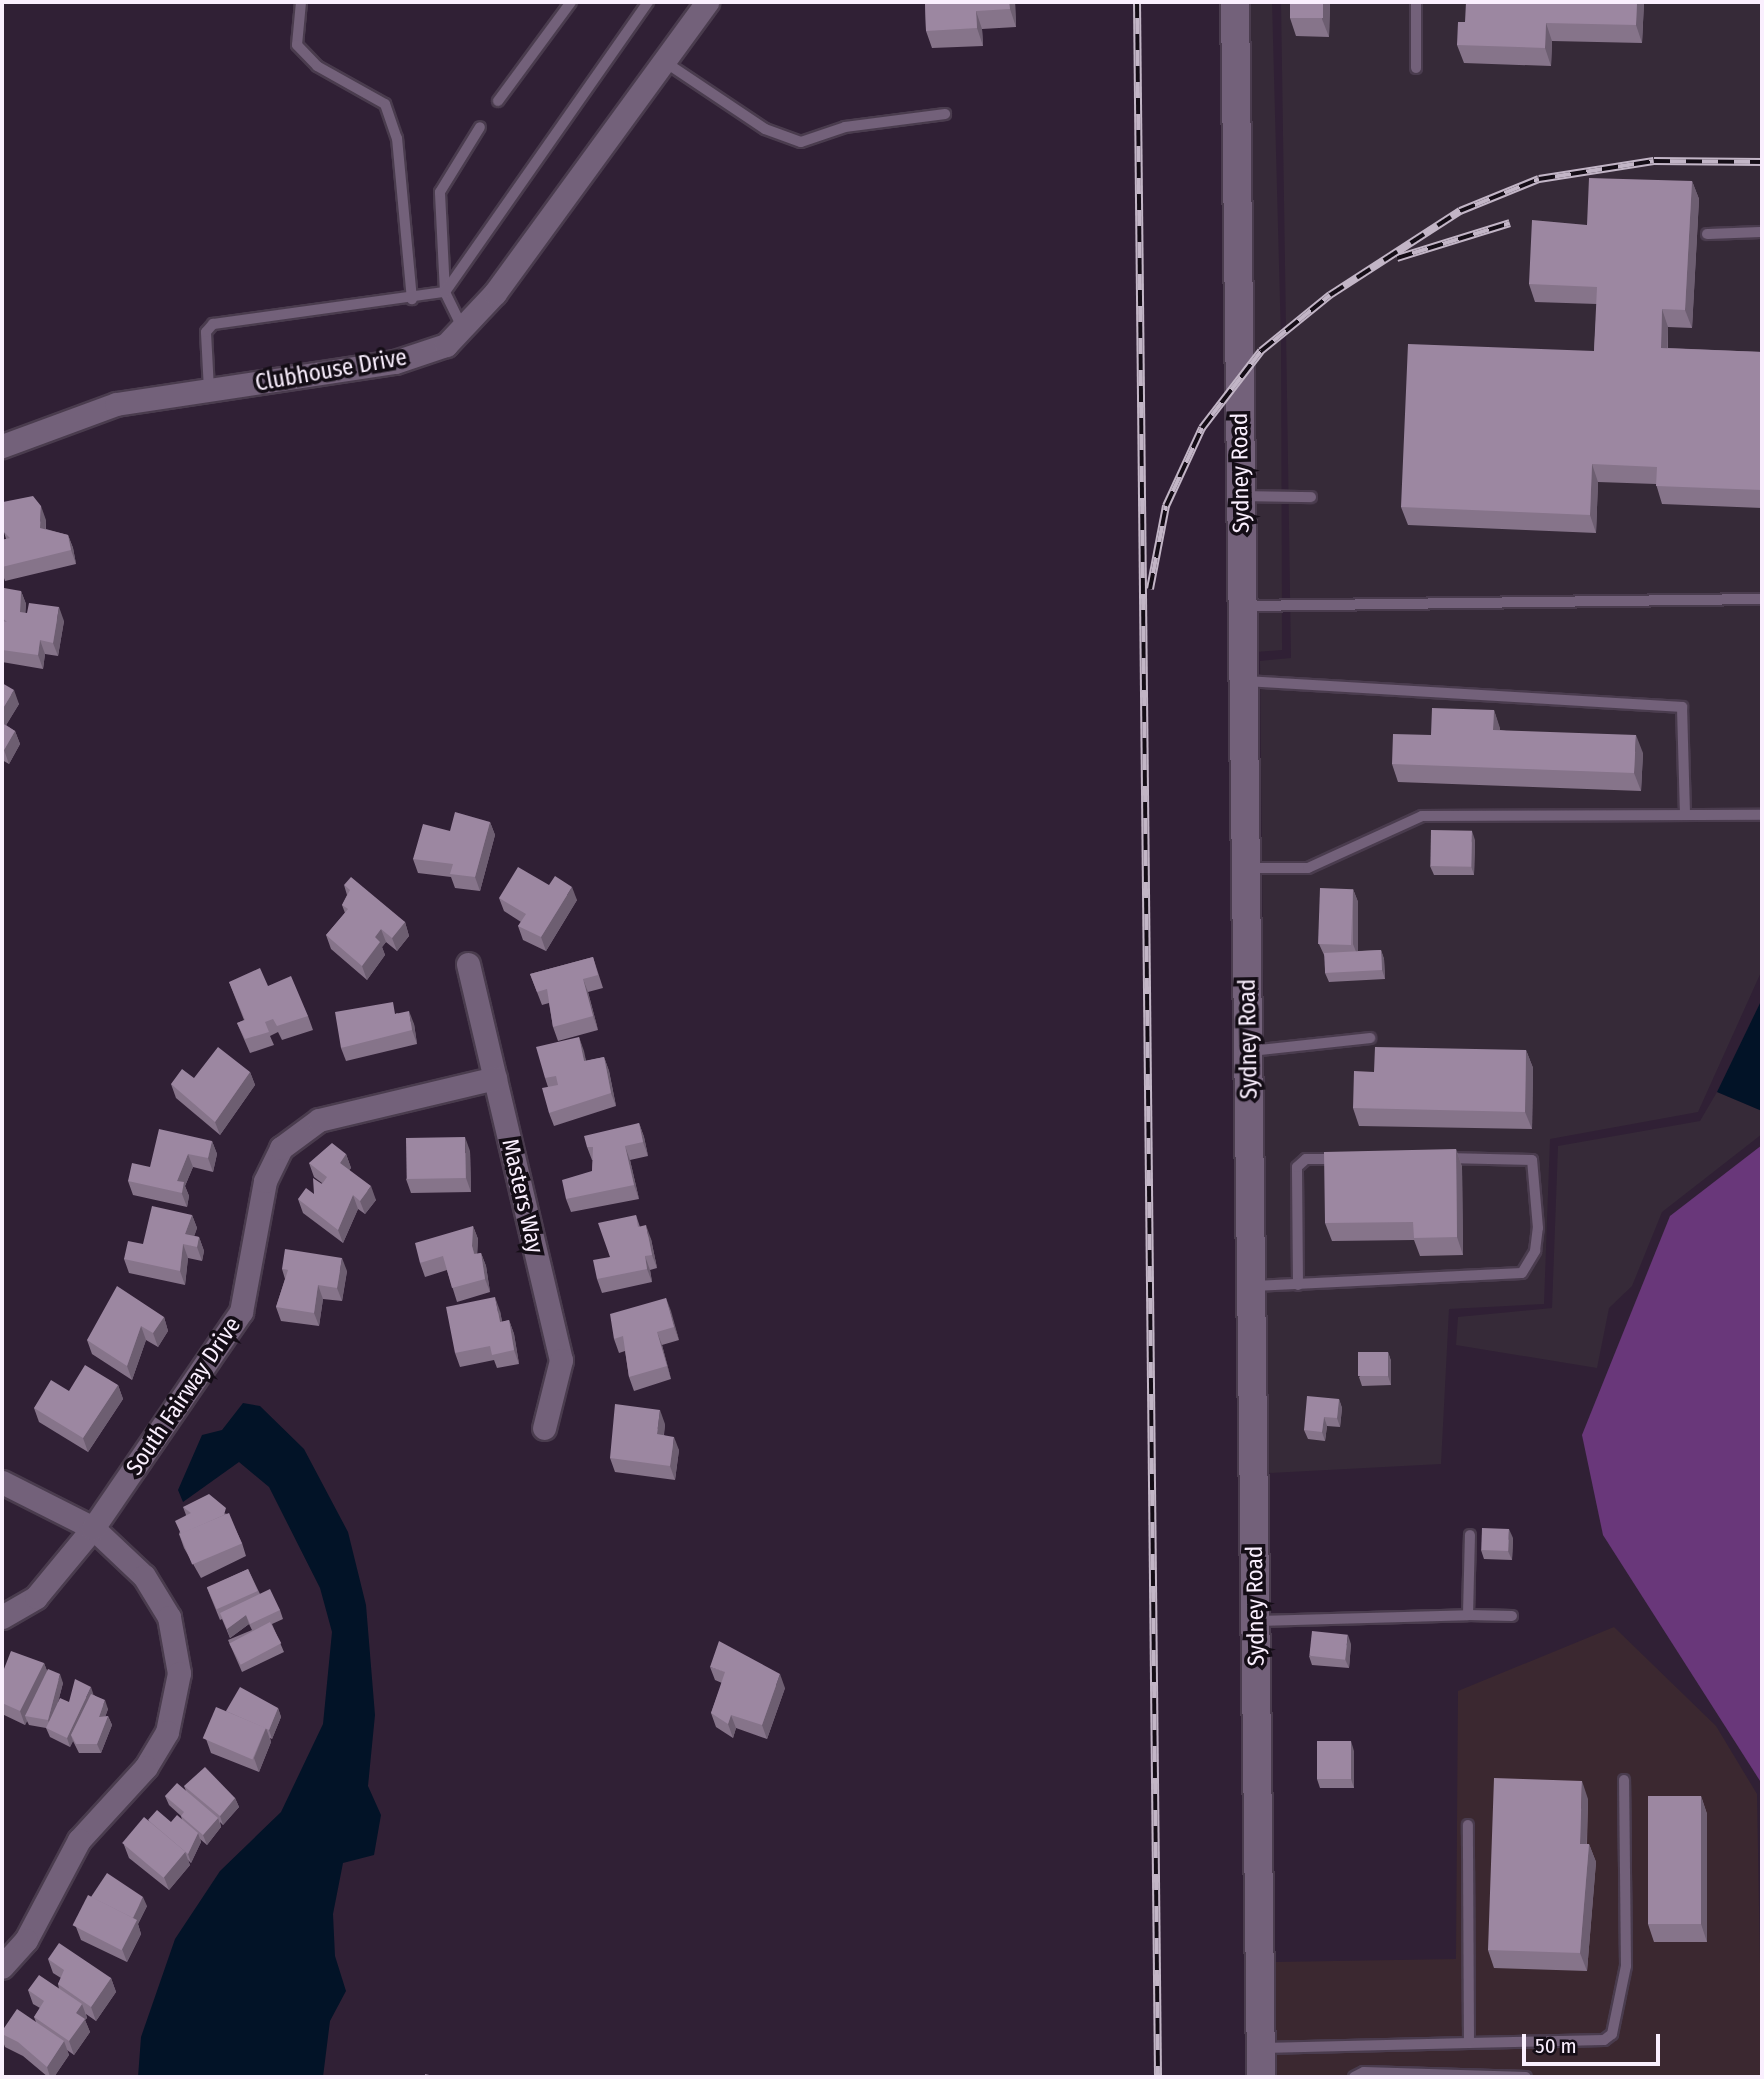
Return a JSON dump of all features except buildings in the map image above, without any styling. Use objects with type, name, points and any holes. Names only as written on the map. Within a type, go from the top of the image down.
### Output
[{"type":"street","name":"Sydney Road","points":[[1235,2],[1261,2077]]},
{"type":"street","name":"Clubhouse Drive","points":[[2,446],[116,404],[395,362],[446,345],[495,293],[665,62],[703,3]]},
{"type":"street","name":"Masters Way","points":[[468,964],[561,1360],[544,1428]]},
{"type":"street","name":"South Fairway Drive","points":[[2,1617],[36,1597],[93,1528],[241,1312],[265,1181],[281,1148],[319,1120],[495,1078]]},
{"type":"street","points":[[2,1482],[93,1528],[144,1576],[169,1617],[179,1673],[167,1732],[146,1767],[79,1840],[26,1940],[2,1968]]},
{"type":"lane","points":[[301,2],[297,45],[317,66],[385,104],[397,138],[412,299]]},
{"type":"lane","points":[[498,101],[571,2]]},
{"type":"lane","points":[[209,390],[205,332],[213,324],[412,299],[445,292],[648,2]]},
{"type":"lane","points":[[1416,2],[1416,68]]},
{"type":"lane","points":[[665,62],[765,129],[801,142],[845,127],[945,114]]},
{"type":"lane","points":[[462,327],[445,292],[440,191],[481,127]]},
{"type":"lane","points":[[1707,234],[1762,232]]},
{"type":"lane","points":[[1241,496],[1311,496]]},
{"type":"lane","points":[[1242,606],[1762,599]]},
{"type":"lane","points":[[1243,681],[1682,707],[1685,815]]},
{"type":"lane","points":[[1245,868],[1308,868],[1422,816],[1762,815]]},
{"type":"lane","points":[[1248,1051],[1370,1038]]},
{"type":"lane","points":[[1251,1286],[1527,1269],[1538,1228],[1532,1160],[1431,1158]]},
{"type":"lane","points":[[1298,1285],[1297,1167],[1306,1159],[1348,1159]]},
{"type":"lane","points":[[1468,1615],[1470,1535]]},
{"type":"lane","points":[[1255,1622],[1512,1616]]},
{"type":"lane","points":[[1260,2048],[1604,2040],[1612,2034],[1626,1966],[1624,1780]]},
{"type":"lane","points":[[1468,1825],[1469,2043]]},
{"type":"lane","points":[[1354,2077],[1364,2072],[1525,2077]]},
{"type":"shaded area","points":[[1245,2],[1272,2],[1281,341],[1282,650],[1256,652]]},
{"type":"shaded area","points":[[1281,2],[1762,2],[1762,970],[1698,1112],[1550,1139],[1544,1304],[1449,1309],[1441,1464],[1268,1473],[1260,661],[1291,658]]},
{"type":"shaded area","points":[[1717,1092],[1762,1111],[1762,1134],[1662,1212],[1632,1286],[1609,1308],[1597,1368],[1456,1345],[1458,1317],[1552,1308],[1558,1146],[1700,1121]]},
{"type":"shaded area","points":[[1762,1145],[1762,1784],[1603,1535],[1582,1435],[1670,1216]]},
{"type":"shaded area","points":[[1614,1627],[1716,1726],[1757,1794],[1762,2077],[1276,2077],[1275,1962],[1456,1959],[1458,1691]]},
{"type":"water","points":[[1762,999],[1762,1111],[1717,1092]]},
{"type":"water","points":[[243,1403],[260,1406],[304,1449],[348,1532],[366,1605],[375,1715],[368,1786],[381,1815],[374,1855],[343,1863],[333,1914],[335,1956],[346,1991],[330,2021],[323,2077],[138,2077],[141,2037],[175,1939],[220,1871],[281,1812],[323,1724],[332,1632],[320,1588],[269,1487],[239,1462],[183,1502],[178,1490],[202,1435],[222,1430]]},
{"type":"railway","points":[[1137,2],[1158,2077]]},
{"type":"railway","points":[[1150,589],[1166,506],[1202,428],[1261,351],[1330,295],[1460,211],[1539,179],[1654,161],[1762,162]]},
{"type":"railway","points":[[1397,258],[1510,223]]}]
